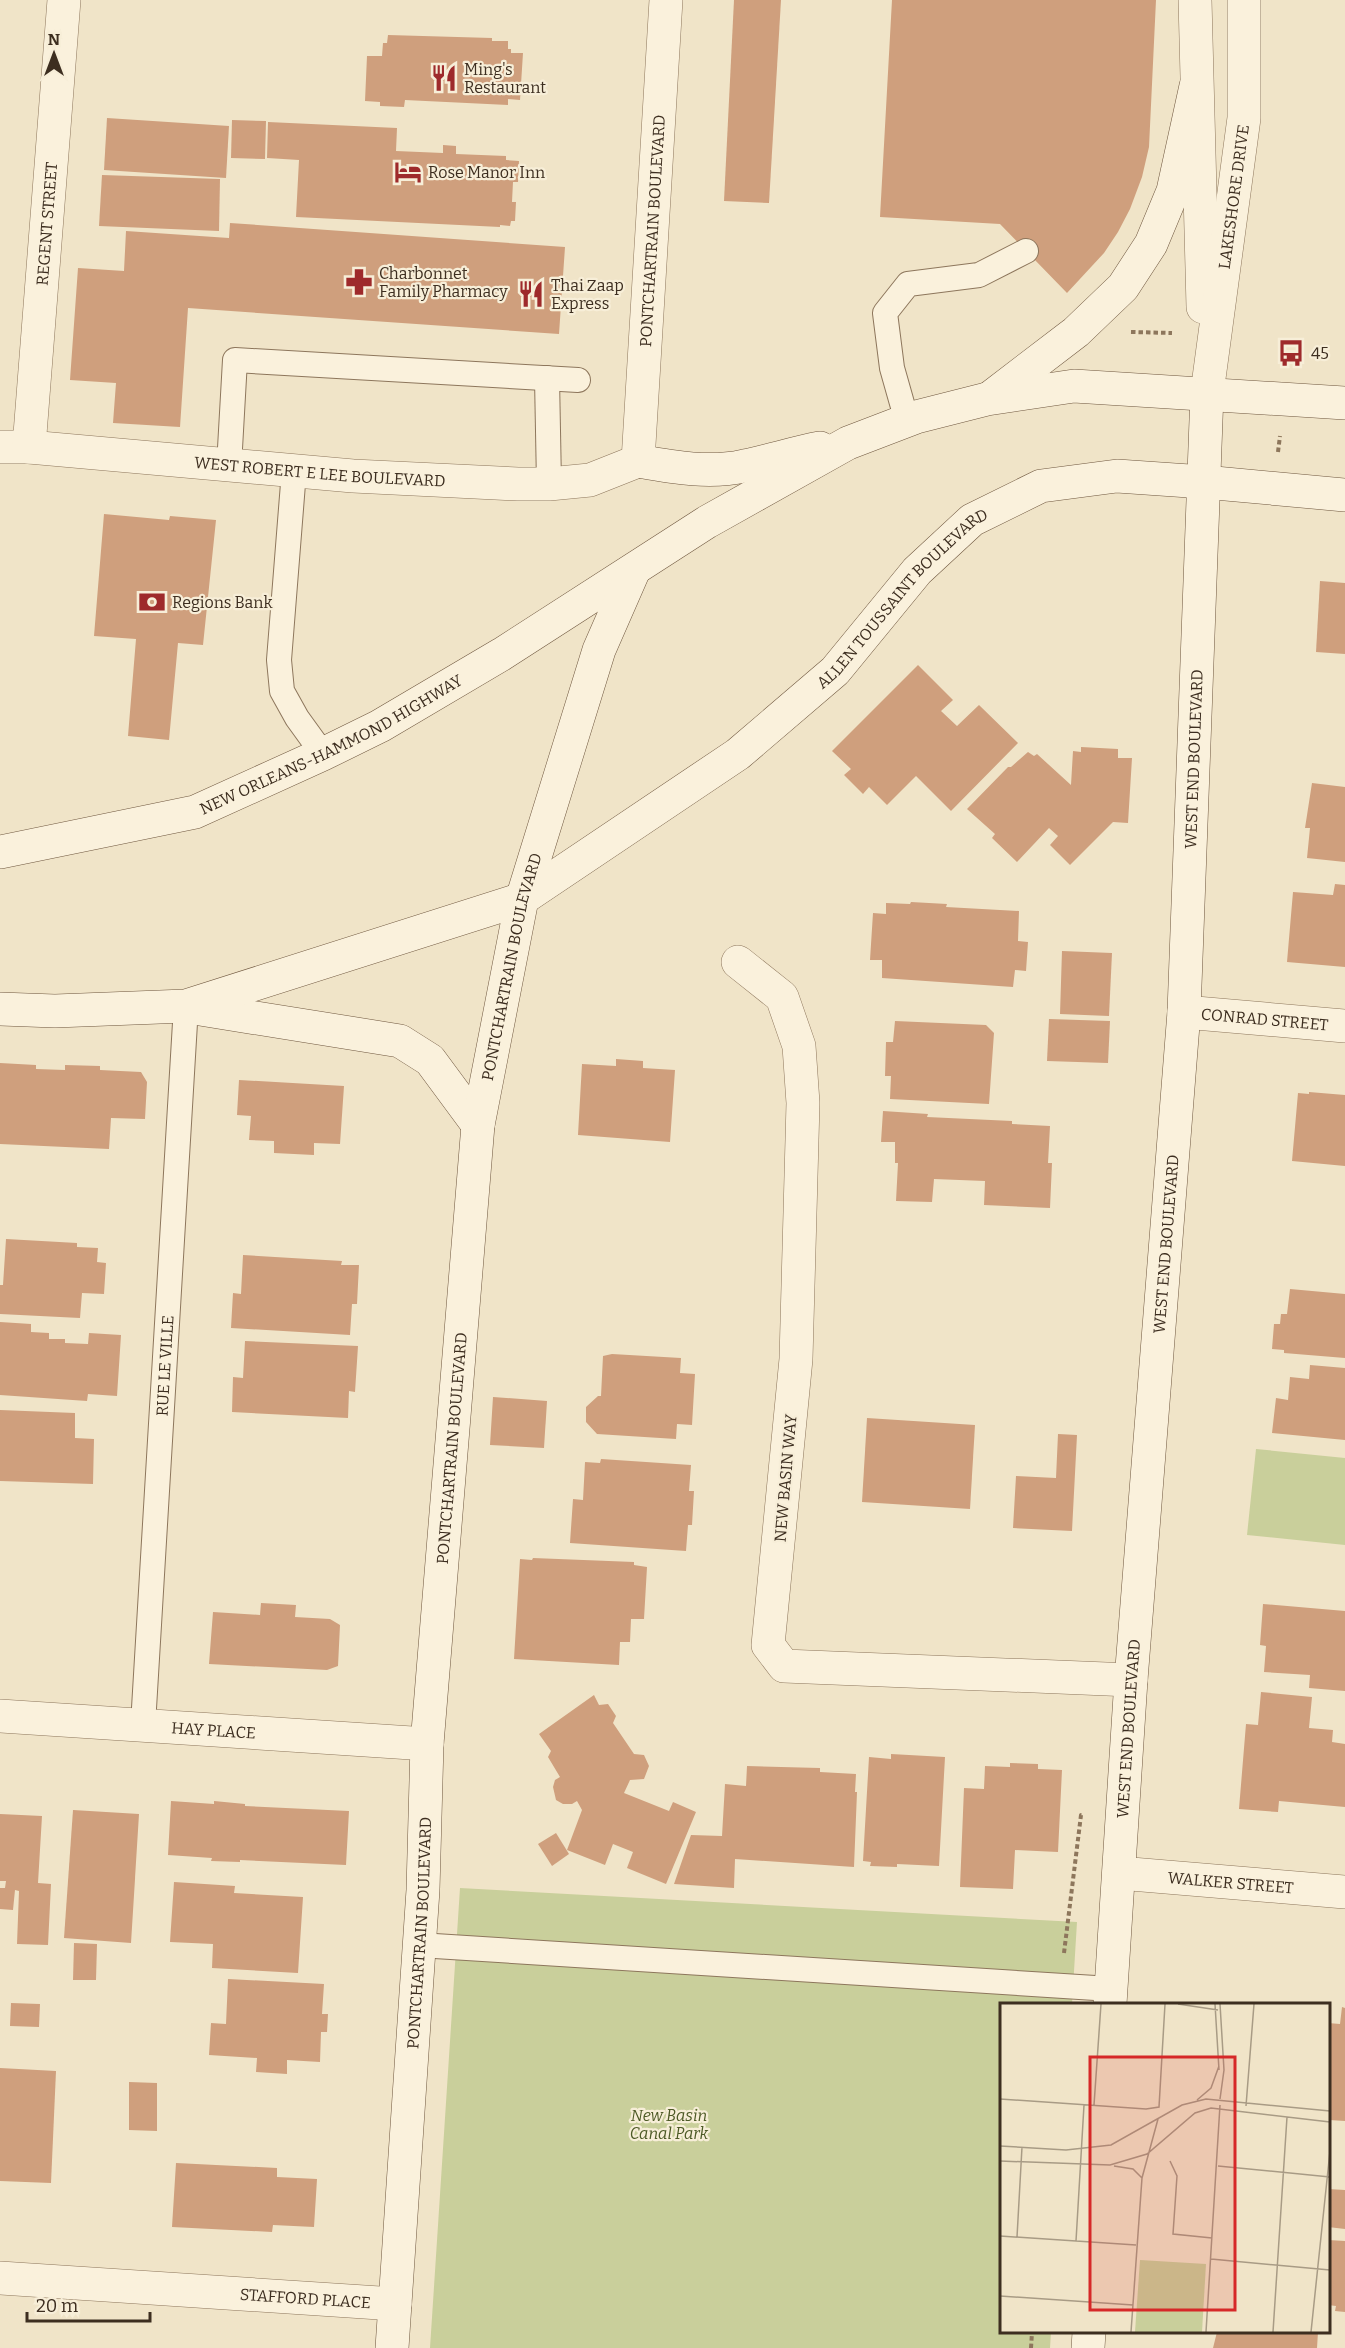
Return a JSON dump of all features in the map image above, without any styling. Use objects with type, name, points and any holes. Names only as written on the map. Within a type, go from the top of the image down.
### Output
[{"type":"main road","name":"REGENT STREET","points":[[14,447],[64,0]]},
{"type":"main road","name":"PONTCHARTRAIN BOULEVARD","points":[[638,461],[666,0]]},
{"type":"main road","name":"LAKESHORE DRIVE","points":[[1195,0],[1207,393],[1204,482]]},
{"type":"main road","name":"LAKESHORE DRIVE","points":[[1207,393],[1244,118],[1244,0]]},
{"type":"main road","points":[[987,399],[1076,332],[1124,287],[1151,244],[1173,191],[1196,86]]},
{"type":"main road","points":[[634,570],[706,522],[848,443],[907,421],[987,399],[1074,386],[1345,402]]},
{"type":"main road","points":[[638,461],[703,470],[742,467],[782,455],[848,443]]},
{"type":"main road","name":"WEST ROBERT E LEE BOULEVARD","points":[[14,447],[294,471],[549,484],[590,480],[638,461]]},
{"type":"main road","name":"ALLEN TOUSSAINT BOULEVARD","points":[[522,899],[738,754],[836,671],[917,572],[972,520],[1041,486],[1117,476],[1345,495]]},
{"type":"main road","name":"WEST END BOULEVARD","points":[[1111,1997],[1131,1680],[1184,1012],[1204,482]]},
{"type":"main road","name":"PONTCHARTRAIN BOULEVARD","points":[[392,2348],[419,1945],[427,1744],[478,1125],[522,899],[599,650],[634,570]]},
{"type":"main road","name":"NEW ORLEANS-HAMMOND HIGHWAY","points":[[0,852],[195,812],[380,726],[502,654],[634,570]]},
{"type":"main road","points":[[186,1006],[522,899]]},
{"type":"main road","name":"NEW BASIN WAY","points":[[738,962],[782,997],[799,1046],[804,1103],[796,1359],[768,1645],[784,1666],[1131,1680]]},
{"type":"main road","points":[[0,1009],[55,1011],[186,1006],[400,1041],[430,1060],[478,1125]]},
{"type":"main road","name":"CONRAD STREET","points":[[1184,1012],[1345,1026]]},
{"type":"main road","name":"HAY PLACE","points":[[0,1716],[427,1744]]},
{"type":"main road","name":"WALKER STREET","points":[[1119,1873],[1345,1892]]},
{"type":"main road","name":"STAFFORD PLACE","points":[[0,2278],[395,2304]]},
{"type":"main road","points":[[1088,2348],[1089,2333]]},
{"type":"lane","points":[[907,421],[892,368],[885,313],[908,284],[979,275],[1026,251]]},
{"type":"lane","points":[[229,466],[235,360],[578,381]]},
{"type":"lane","points":[[547,378],[549,484]]},
{"type":"lane","points":[[294,471],[279,660],[282,691],[297,718],[323,754]]},
{"type":"lane","name":"RUE LE VILLE","points":[[143,1725],[186,1006]]},
{"type":"lane","points":[[419,1945],[1111,1997]]},
{"type":"path","points":[[1122,331],[1172,333]]},
{"type":"path","points":[[1278,458],[1281,425]]},
{"type":"path","points":[[1031,2348],[1032,2333]]},
{"type":"green space","points":[[1256,1449],[1345,1458],[1345,1545],[1247,1535]]},
{"type":"green space","name":"New Basin Canal Park","points":[[460,1888],[1077,1922],[1072,2003],[1000,2003],[1000,2333],[1051,2333],[1050,2348],[430,2348]]},
{"type":"building","points":[[734,0],[781,0],[769,203],[724,201]]},
{"type":"building","points":[[892,0],[1156,0],[1149,147],[1142,177],[1118,232],[1104,253],[1067,293],[1000,224],[880,217]]},
{"type":"building","name":"Ming's Restaurant","points":[[388,35],[492,38],[492,41],[508,41],[508,49],[511,49],[511,53],[523,53],[520,100],[508,99],[508,105],[405,100],[404,107],[380,106],[380,102],[365,101],[367,56],[382,56],[383,43],[387,43]]},
{"type":"building","points":[[107,118],[229,126],[226,178],[104,170]]},
{"type":"building","points":[[232,120],[266,121],[265,159],[231,158]]},
{"type":"building","name":"Rose Manor Inn","points":[[268,122],[397,128],[396,151],[443,153],[443,145],[456,146],[456,154],[506,156],[506,160],[519,161],[518,182],[513,182],[512,202],[516,202],[515,221],[511,221],[510,226],[500,225],[500,227],[296,217],[299,160],[267,158]]},
{"type":"building","points":[[102,175],[220,179],[219,231],[99,226]]},
{"type":"building","points":[[230,223],[565,247],[559,334],[188,308],[180,427],[113,423],[116,383],[70,380],[78,268],[124,271],[126,231],[229,238]]},
{"type":"building","name":"Regions Bank","points":[[104,514],[169,520],[170,516],[216,520],[203,645],[178,643],[169,740],[128,736],[136,639],[94,636]]},
{"type":"building","points":[[1320,581],[1345,583],[1345,654],[1316,652]]},
{"type":"building","points":[[918,665],[953,700],[941,711],[957,726],[979,705],[1018,743],[951,811],[916,776],[887,805],[869,787],[863,794],[844,775],[851,769],[832,751]]},
{"type":"building","points":[[1081,747],[1118,749],[1118,758],[1132,758],[1128,823],[1113,822],[1070,865],[1050,845],[1058,836],[1049,828],[1017,862],[992,838],[995,834],[967,809],[1008,767],[1028,752],[1034,756],[1037,754],[1071,785],[1073,751],[1081,752]]},
{"type":"building","points":[[1312,783],[1345,787],[1345,862],[1307,858],[1310,828],[1305,828]]},
{"type":"building","points":[[1335,884],[1345,885],[1345,967],[1287,962],[1293,892],[1333,895]]},
{"type":"building","points":[[911,902],[947,904],[946,907],[1019,911],[1018,941],[1028,942],[1026,971],[1015,970],[1013,987],[882,978],[882,960],[870,960],[873,913],[886,914],[886,903],[910,904]]},
{"type":"building","points":[[1062,951],[1112,953],[1109,1016],[1060,1014]]},
{"type":"building","points":[[1049,1019],[1110,1021],[1108,1063],[1047,1061]]},
{"type":"building","points":[[895,1021],[986,1025],[994,1033],[989,1104],[890,1099],[891,1076],[885,1076],[886,1042],[893,1042]]},
{"type":"building","points":[[616,1059],[643,1061],[643,1068],[675,1070],[670,1142],[578,1135],[582,1064],[616,1066]]},
{"type":"building","points":[[0,1063],[36,1065],[36,1069],[65,1070],[65,1065],[100,1066],[100,1070],[141,1072],[147,1082],[145,1119],[111,1118],[109,1149],[0,1144]]},
{"type":"building","points":[[239,1080],[344,1086],[340,1144],[314,1143],[314,1155],[274,1153],[274,1141],[249,1140],[251,1116],[237,1115]]},
{"type":"building","points":[[1309,1092],[1345,1095],[1345,1166],[1292,1161],[1298,1093],[1309,1094]]},
{"type":"building","points":[[883,1111],[928,1114],[927,1117],[1012,1121],[1012,1124],[1050,1126],[1048,1163],[1052,1163],[1050,1208],[984,1205],[985,1181],[934,1179],[932,1202],[896,1201],[898,1163],[895,1163],[895,1142],[881,1142]]},
{"type":"building","points":[[6,1239],[77,1243],[77,1247],[98,1248],[97,1262],[106,1263],[104,1294],[82,1293],[80,1318],[0,1314],[0,1285],[3,1285]]},
{"type":"building","points":[[243,1255],[342,1261],[341,1265],[359,1265],[357,1304],[352,1304],[350,1335],[231,1328],[233,1293],[241,1294]]},
{"type":"building","points":[[1290,1289],[1345,1294],[1345,1358],[1284,1353],[1284,1350],[1272,1349],[1274,1324],[1280,1324],[1281,1314],[1287,1314]]},
{"type":"building","points":[[0,1322],[31,1324],[31,1332],[49,1333],[49,1339],[65,1339],[65,1343],[88,1344],[89,1333],[121,1335],[117,1396],[88,1394],[87,1401],[0,1395]]},
{"type":"building","points":[[245,1341],[358,1346],[355,1392],[349,1391],[348,1418],[232,1412],[233,1377],[243,1378]]},
{"type":"building","points":[[612,1354],[681,1358],[680,1373],[695,1374],[692,1425],[677,1424],[676,1439],[597,1434],[586,1422],[586,1407],[601,1396],[603,1356]]},
{"type":"building","points":[[1310,1365],[1345,1368],[1345,1440],[1272,1433],[1276,1398],[1288,1400],[1290,1377],[1309,1379]]},
{"type":"building","points":[[493,1397],[547,1401],[544,1448],[490,1445]]},
{"type":"building","points":[[0,1410],[75,1413],[75,1438],[94,1439],[93,1484],[0,1481]]},
{"type":"building","points":[[867,1418],[975,1425],[970,1509],[862,1502]]},
{"type":"building","points":[[1058,1434],[1077,1435],[1072,1531],[1013,1528],[1016,1476],[1056,1478]]},
{"type":"building","points":[[601,1459],[691,1465],[689,1491],[694,1491],[692,1525],[688,1525],[686,1551],[570,1543],[573,1499],[583,1500],[585,1462],[600,1463]]},
{"type":"building","points":[[533,1558],[634,1562],[634,1565],[647,1567],[644,1619],[631,1619],[630,1642],[620,1642],[619,1665],[514,1659],[520,1559],[532,1560]]},
{"type":"building","points":[[261,1603],[296,1605],[295,1617],[330,1619],[340,1625],[338,1666],[327,1670],[209,1664],[213,1612],[260,1615]]},
{"type":"building","points":[[1263,1604],[1345,1611],[1345,1691],[1309,1688],[1310,1675],[1264,1672],[1266,1646],[1260,1645]]},
{"type":"building","points":[[1261,1692],[1312,1697],[1309,1728],[1333,1730],[1332,1742],[1345,1744],[1345,1807],[1279,1801],[1278,1812],[1239,1809],[1246,1724],[1258,1725]]},
{"type":"building","points":[[594,1695],[599,1705],[608,1704],[616,1716],[613,1723],[634,1754],[644,1755],[649,1766],[644,1779],[630,1780],[624,1793],[669,1811],[673,1802],[696,1812],[666,1884],[627,1868],[633,1852],[613,1844],[605,1865],[567,1850],[582,1810],[577,1801],[572,1804],[563,1804],[556,1800],[553,1787],[555,1780],[560,1777],[548,1757],[551,1751],[539,1734]]},
{"type":"building","points":[[891,1754],[945,1757],[939,1866],[897,1864],[897,1867],[870,1866],[871,1862],[863,1861],[869,1757],[891,1759]]},
{"type":"building","points":[[1010,1763],[1038,1764],[1038,1769],[1062,1770],[1058,1852],[1015,1850],[1013,1889],[960,1887],[964,1788],[984,1789],[985,1766],[1010,1767]]},
{"type":"building","points":[[747,1766],[820,1768],[820,1772],[856,1774],[854,1867],[735,1859],[734,1888],[674,1884],[691,1835],[722,1836],[725,1784],[746,1786]]},
{"type":"building","points":[[171,1801],[214,1804],[214,1801],[245,1804],[245,1806],[349,1811],[346,1865],[240,1860],[240,1862],[211,1861],[212,1858],[168,1855]]},
{"type":"building","points":[[73,1810],[139,1814],[131,1943],[64,1938]]},
{"type":"building","points":[[0,1814],[42,1816],[38,1883],[51,1884],[48,1945],[17,1944],[19,1891],[15,1890],[13,1910],[0,1909],[0,1888],[5,1888],[6,1881],[0,1881]]},
{"type":"building","points":[[556,1833],[569,1854],[552,1866],[538,1844]]},
{"type":"building","points":[[174,1882],[235,1886],[234,1893],[303,1897],[298,1973],[212,1968],[213,1944],[170,1942]]},
{"type":"building","points":[[74,1943],[97,1944],[96,1980],[73,1980]]},
{"type":"building","points":[[228,1979],[324,1984],[322,2014],[328,2014],[327,2032],[321,2032],[320,2062],[287,2060],[287,2074],[256,2072],[257,2058],[209,2055],[211,2023],[226,2024]]},
{"type":"building","points":[[11,2003],[40,2004],[39,2027],[10,2026]]},
{"type":"building","points":[[1342,2007],[1345,2008],[1345,2121],[1330,2120],[1330,2023],[1340,2024]]},
{"type":"building","points":[[0,2068],[56,2071],[51,2183],[0,2181]]},
{"type":"building","points":[[129,2082],[157,2083],[157,2131],[129,2130]]},
{"type":"building","points":[[176,2163],[277,2168],[277,2177],[317,2179],[314,2227],[273,2225],[272,2232],[172,2227]]},
{"type":"building","points":[[1330,2189],[1345,2190],[1345,2229],[1330,2227]]},
{"type":"building","points":[[1330,2240],[1345,2241],[1345,2312],[1335,2311],[1336,2306],[1330,2305]]},
{"type":"building","points":[[1217,2333],[1318,2333],[1317,2348],[1213,2348]]},
{"type":"place","name":"Ming's Restaurant","points":[[444,78]]},
{"type":"place","name":"Rose Manor Inn","points":[[408,172]]},
{"type":"place","name":"Charbonnet Family Pharmacy","points":[[359,282]]},
{"type":"place","name":"Thai Zaap Express","points":[[531,294]]},
{"type":"place","name":"45","points":[[1291,353]]},
{"type":"place","name":"Regions Bank","points":[[152,602]]}]
